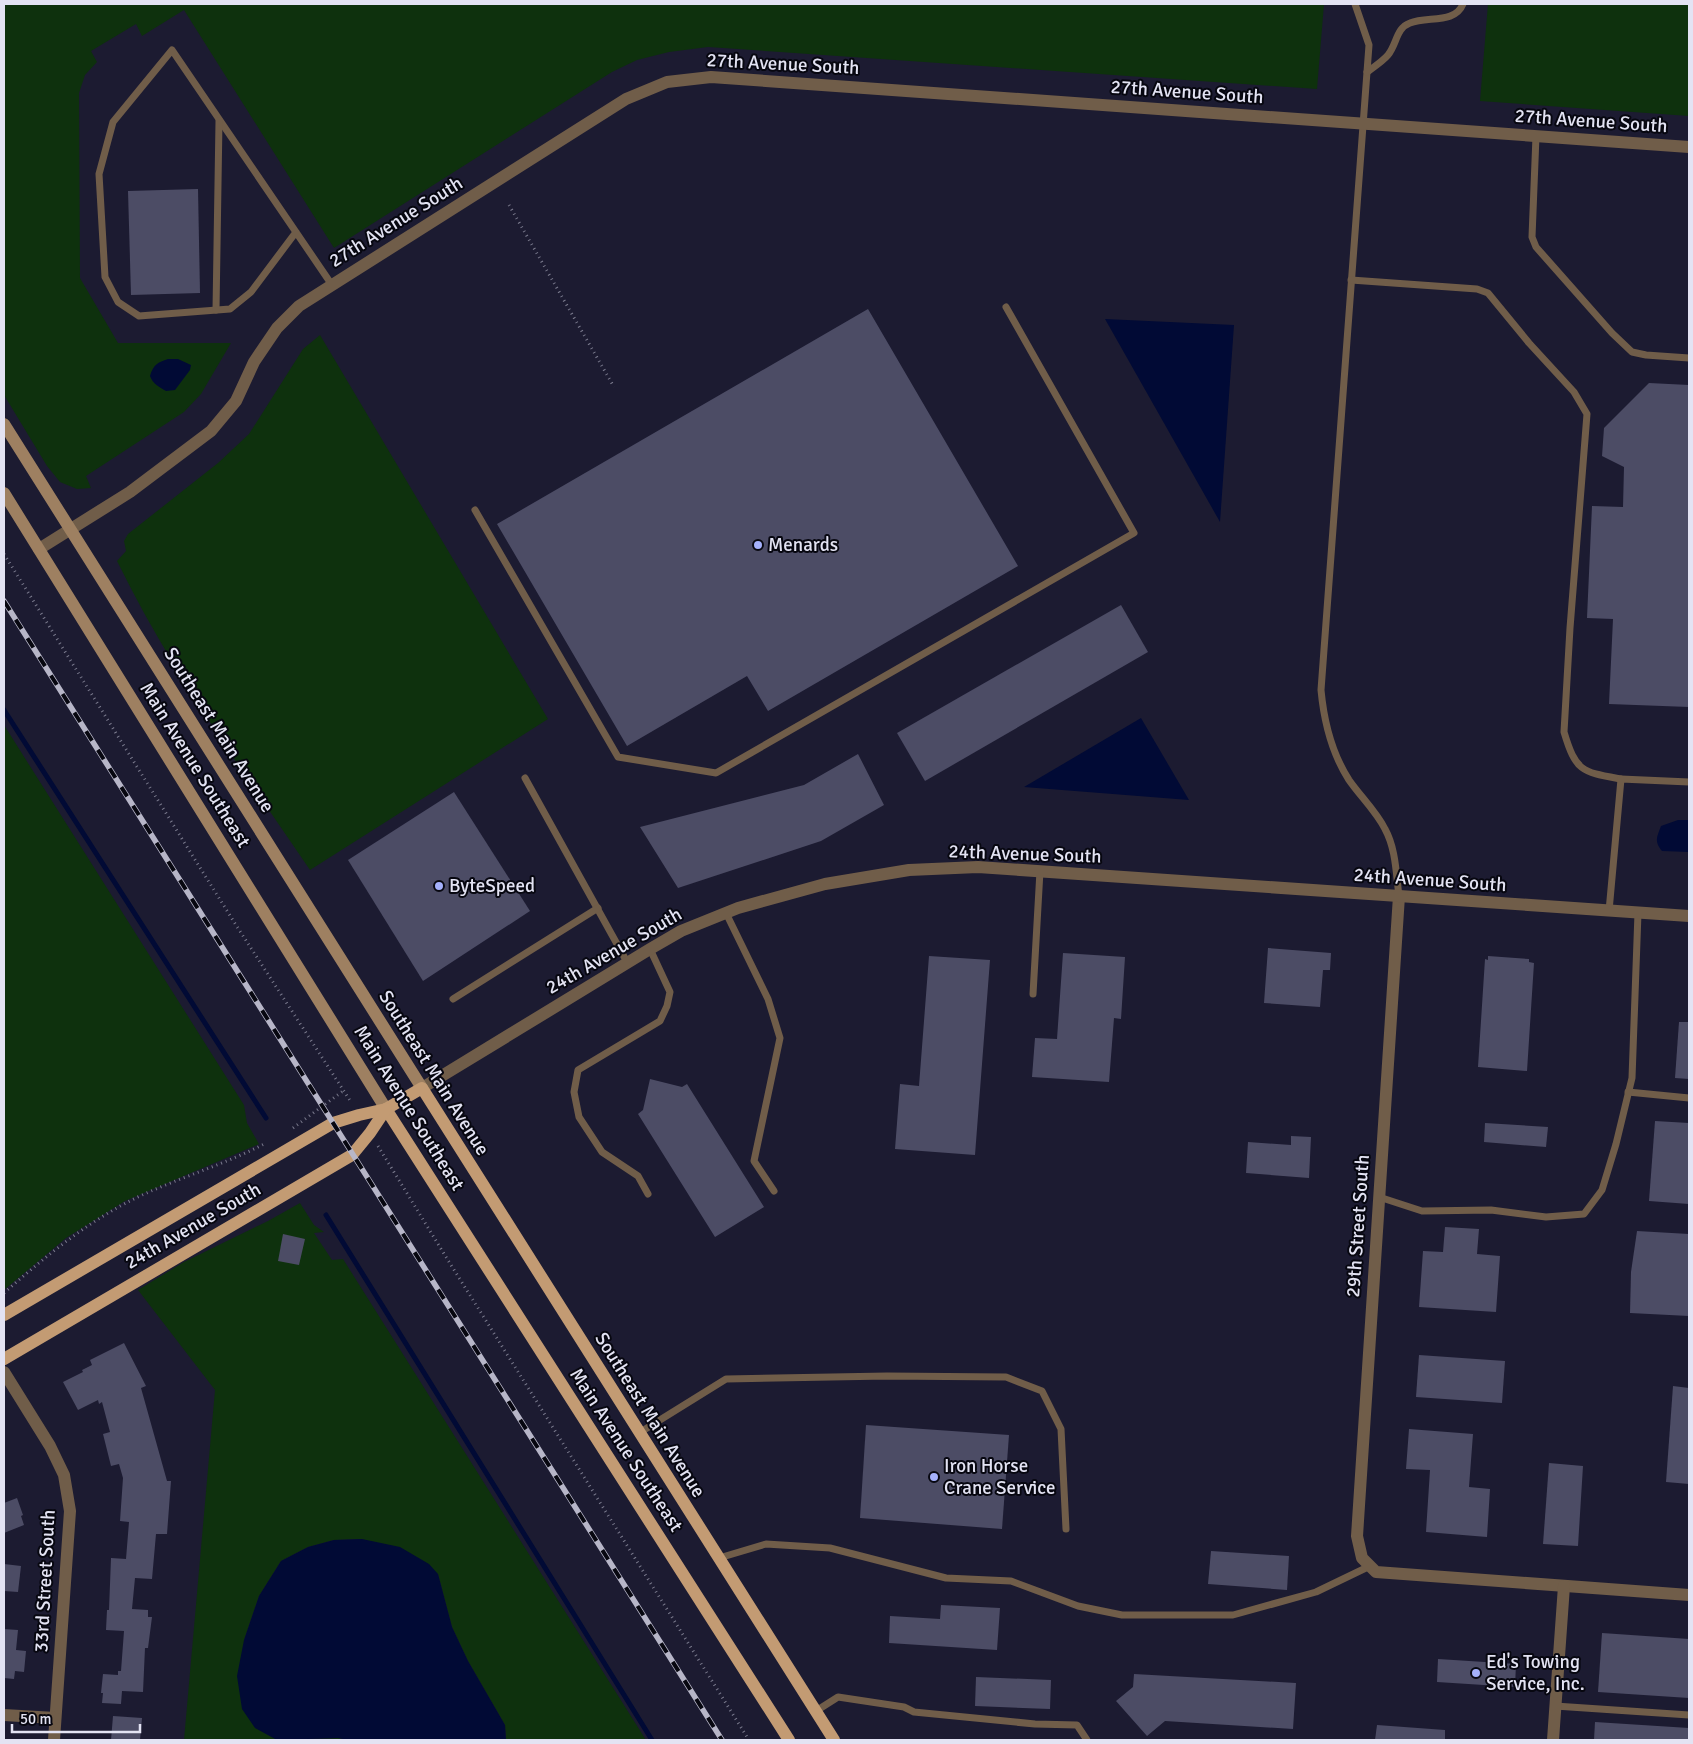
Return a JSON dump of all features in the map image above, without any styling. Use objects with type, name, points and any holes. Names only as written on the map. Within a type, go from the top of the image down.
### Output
[{"type":"main road","name":"Southeast Main Avenue","points":[[4,424],[834,1740]]},
{"type":"main road","name":"Main Avenue Southeast","points":[[4,493],[386,1109],[788,1740]]},
{"type":"main road","name":"24th Avenue South","points":[[4,1315],[333,1124],[359,1115],[386,1109],[422,1088]]},
{"type":"main road","name":"24th Avenue South","points":[[4,1359],[352,1154],[386,1109]]},
{"type":"street","name":"27th Avenue South","points":[[39,548],[130,492],[212,431],[236,401],[254,362],[276,328],[299,306],[626,99],[667,82],[711,76],[1689,147]]},
{"type":"street","name":"24th Avenue South","points":[[422,1088],[627,962],[682,931],[738,908],[825,884],[909,870],[978,867],[1689,916]]},
{"type":"street","name":"29th Street South","points":[[1366,1562],[1357,1536],[1399,896]]},
{"type":"street","name":"33rd Street South","points":[[4,1372],[50,1446],[64,1475],[70,1511],[54,1740]]},
{"type":"street","points":[[1366,1562],[1376,1572],[1689,1595]]},
{"type":"street","points":[[1553,1740],[1564,1586]]},
{"type":"street","points":[[4,1715],[55,1718]]},
{"type":"lane","points":[[1355,4],[1368,45],[1367,72],[1321,690],[1324,718],[1333,748],[1349,779],[1385,829],[1393,851],[1399,896]]},
{"type":"lane","points":[[1367,72],[1388,55],[1401,28],[1411,23],[1452,16],[1461,10],[1464,4]]},
{"type":"lane","points":[[296,232],[251,292],[230,309],[139,316],[118,302],[105,277],[98,174],[113,122],[172,50],[219,120],[296,232],[332,285]]},
{"type":"lane","points":[[216,310],[219,120]]},
{"type":"lane","points":[[1536,136],[1532,237],[1536,247],[1612,334],[1632,352],[1646,355],[1689,358]]},
{"type":"lane","points":[[1351,280],[1470,289],[1488,293],[1529,343],[1574,392],[1587,414],[1570,628],[1564,732],[1577,765],[1593,774],[1621,779],[1689,782]]},
{"type":"lane","points":[[475,510],[618,757],[716,773],[1134,533],[1006,307]]},
{"type":"lane","points":[[525,778],[627,962]]},
{"type":"lane","points":[[1610,911],[1621,779]]},
{"type":"lane","points":[[1033,994],[1040,871]]},
{"type":"lane","points":[[453,999],[598,908]]},
{"type":"lane","points":[[726,913],[768,999],[780,1038],[754,1160],[774,1191]]},
{"type":"lane","points":[[1379,1197],[1422,1211],[1491,1210],[1546,1217],[1584,1214],[1602,1190],[1616,1144],[1632,1078],[1638,913]]},
{"type":"lane","points":[[648,1194],[638,1176],[602,1152],[579,1117],[574,1092],[578,1070],[660,1021],[667,1006],[670,992],[650,949]]},
{"type":"lane","points":[[1628,1092],[1689,1098]]},
{"type":"lane","points":[[640,1432],[726,1379],[887,1376],[1006,1377],[1042,1391],[1061,1429],[1066,1529]]},
{"type":"lane","points":[[719,1558],[766,1544],[830,1548],[946,1578],[1011,1581],[1078,1606],[1122,1615],[1233,1615],[1316,1592],[1366,1562]]},
{"type":"lane","points":[[816,1711],[838,1697],[904,1707],[914,1712],[1035,1724],[1077,1725],[1087,1740]]},
{"type":"lane","points":[[1555,1706],[1689,1716]]},
{"type":"path","points":[[509,205],[614,387]]},
{"type":"path","points":[[287,1132],[343,1091]]},
{"type":"path","points":[[4,1293],[49,1255],[102,1217],[140,1196],[235,1158],[271,1141]]},
{"type":"green space","points":[[4,4],[1324,4],[1317,89],[708,47],[669,52],[637,60],[612,72],[334,248],[184,10],[142,36],[136,24],[91,51],[97,62],[85,75],[79,93],[80,278],[118,343],[231,343],[201,394],[184,412],[86,476],[91,488],[77,489],[60,482],[47,466],[4,395]]},
{"type":"green space","points":[[1488,4],[1689,4],[1689,116],[1480,101]]},
{"type":"green space","points":[[320,335],[548,719],[310,870],[208,719],[160,641],[117,561],[126,551],[124,541],[128,534],[218,463],[249,434],[303,349]]},
{"type":"green space","points":[[4,725],[244,1105],[247,1123],[259,1144],[125,1201],[66,1238],[4,1290]]},
{"type":"green space","points":[[300,1203],[314,1225],[324,1232],[314,1233],[332,1260],[343,1259],[646,1740],[506,1740],[505,1725],[468,1661],[452,1627],[438,1574],[362,1539],[334,1540],[308,1547],[281,1561],[259,1596],[244,1640],[277,1740],[184,1740],[215,1390],[138,1290],[184,1262],[268,1221]]},
{"type":"green space","points":[[339,1738],[348,1740],[277,1740]]},
{"type":"water","points":[[1105,319],[1234,325],[1220,522]]},
{"type":"water","points":[[168,359],[178,359],[191,365],[190,370],[175,390],[166,391],[159,387],[150,376],[156,364]]},
{"type":"water","points":[[1141,718],[1189,800],[1024,787]]},
{"type":"water","points":[[1678,820],[1689,820],[1689,852],[1662,851],[1657,839],[1661,826]]},
{"type":"water","points":[[362,1539],[400,1547],[429,1564],[438,1574],[452,1627],[468,1661],[505,1725],[506,1740],[348,1740],[338,1738],[277,1740],[255,1728],[242,1709],[237,1676],[244,1640],[259,1596],[281,1561],[308,1547],[334,1540]]},
{"type":"building","points":[[198,189],[200,293],[131,295],[128,191]]},
{"type":"building","name":"Menards","points":[[868,309],[1018,566],[768,711],[747,676],[627,746],[497,524]]},
{"type":"building","points":[[1649,383],[1689,385],[1689,707],[1609,704],[1613,619],[1587,618],[1592,506],[1623,507],[1624,467],[1602,456],[1604,428]]},
{"type":"building","points":[[1121,605],[1148,652],[925,781],[897,733]]},
{"type":"building","points":[[858,754],[884,805],[821,841],[678,888],[640,827],[804,785]]},
{"type":"building","name":"ByteSpeed","points":[[454,792],[530,911],[423,981],[348,860]]},
{"type":"building","points":[[1268,948],[1331,953],[1330,970],[1323,970],[1320,1007],[1264,1003]]},
{"type":"building","points":[[1063,953],[1125,957],[1121,1019],[1114,1018],[1109,1082],[1032,1077],[1035,1038],[1057,1039]]},
{"type":"building","points":[[929,956],[990,960],[975,1155],[895,1149],[900,1084],[919,1086]]},
{"type":"building","points":[[1488,956],[1529,959],[1529,962],[1534,963],[1527,1071],[1478,1067],[1485,959],[1488,960]]},
{"type":"building","points":[[1679,1022],[1689,1022],[1689,1079],[1675,1078]]},
{"type":"building","points":[[650,1079],[682,1087],[687,1084],[764,1207],[715,1237],[638,1114],[643,1110]]},
{"type":"building","points":[[1655,1121],[1689,1123],[1689,1204],[1649,1201]]},
{"type":"building","points":[[1485,1123],[1548,1127],[1546,1147],[1484,1142]]},
{"type":"building","points":[[1291,1136],[1311,1137],[1309,1178],[1246,1173],[1248,1142],[1291,1145]]},
{"type":"building","points":[[1445,1227],[1479,1229],[1477,1254],[1500,1256],[1496,1312],[1419,1307],[1423,1251],[1443,1252]]},
{"type":"building","points":[[1637,1231],[1689,1234],[1689,1316],[1630,1313],[1631,1272]]},
{"type":"building","points":[[283,1234],[305,1239],[299,1265],[278,1261]]},
{"type":"building","points":[[124,1343],[146,1386],[141,1388],[167,1481],[171,1481],[167,1534],[156,1534],[152,1579],[135,1578],[132,1609],[148,1610],[148,1617],[152,1617],[148,1648],[145,1648],[143,1692],[122,1691],[121,1704],[102,1703],[103,1693],[101,1693],[103,1674],[118,1675],[118,1671],[121,1671],[124,1631],[106,1630],[107,1610],[109,1610],[111,1558],[126,1559],[129,1522],[120,1521],[123,1478],[119,1464],[111,1466],[103,1434],[110,1432],[102,1402],[99,1404],[98,1400],[78,1410],[63,1382],[92,1365],[90,1360]]},
{"type":"building","points":[[1419,1355],[1505,1361],[1502,1403],[1416,1397]]},
{"type":"building","points":[[1673,1386],[1689,1388],[1689,1484],[1666,1482]]},
{"type":"building","name":"Iron Horse Crane Service","points":[[866,1425],[1009,1435],[1002,1529],[860,1518]]},
{"type":"building","points":[[1409,1429],[1473,1434],[1469,1487],[1490,1489],[1487,1537],[1426,1532],[1430,1470],[1406,1469]]},
{"type":"building","points":[[1549,1463],[1583,1466],[1578,1546],[1543,1544]]},
{"type":"building","points":[[17,1498],[23,1515],[21,1516],[24,1525],[4,1533],[4,1503]]},
{"type":"building","points":[[1211,1551],[1289,1556],[1287,1590],[1208,1584]]},
{"type":"building","points":[[4,1564],[21,1566],[18,1592],[4,1591]]},
{"type":"building","points":[[941,1605],[1000,1608],[997,1650],[889,1643],[890,1616],[940,1619]]},
{"type":"building","points":[[4,1629],[18,1630],[16,1650],[26,1651],[24,1672],[15,1671],[14,1679],[4,1678]]},
{"type":"building","points":[[1602,1633],[1689,1639],[1689,1698],[1598,1692]]},
{"type":"building","name":"Ed's Towing Service, Inc.","points":[[1438,1659],[1516,1664],[1515,1687],[1437,1682]]},
{"type":"building","points":[[1134,1674],[1296,1683],[1293,1729],[1165,1721],[1147,1736],[1116,1701],[1133,1687]]},
{"type":"building","points":[[976,1677],[1051,1680],[1050,1709],[975,1706]]},
{"type":"building","points":[[113,1716],[142,1718],[140,1740],[111,1740]]},
{"type":"building","points":[[1595,1722],[1689,1728],[1689,1740],[1594,1740]]},
{"type":"building","points":[[1377,1725],[1445,1730],[1445,1740],[1375,1740]]},
{"type":"waterway","points":[[4,710],[266,1118]]},
{"type":"waterway","points":[[326,1215],[652,1740]]},
{"type":"railway","points":[[4,601],[722,1740]]},
{"type":"place","name":"Menards","points":[[758,545]]},
{"type":"place","name":"ByteSpeed","points":[[439,886]]},
{"type":"place","name":"Iron Horse Crane Service","points":[[934,1477]]},
{"type":"place","name":"Ed's Towing Service, Inc.","points":[[1476,1673]]}]
